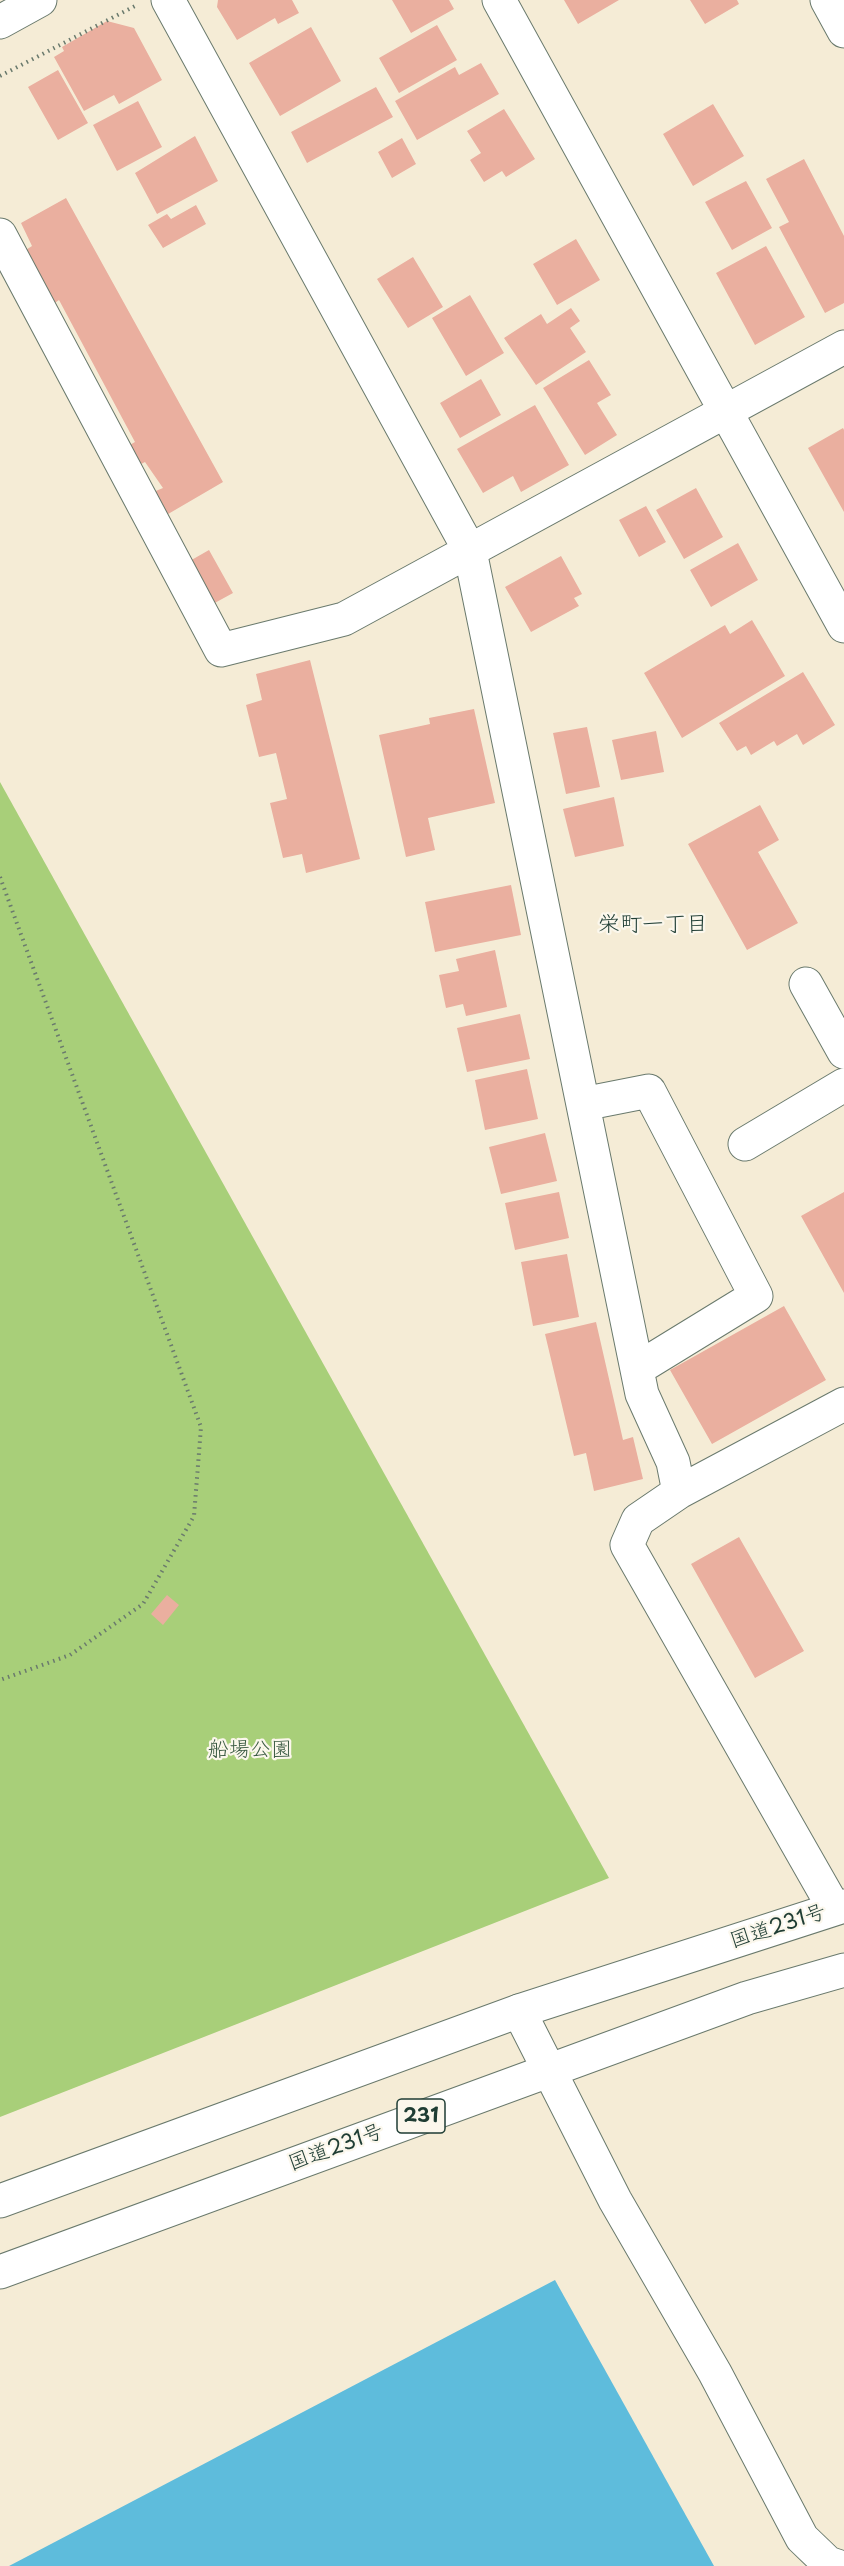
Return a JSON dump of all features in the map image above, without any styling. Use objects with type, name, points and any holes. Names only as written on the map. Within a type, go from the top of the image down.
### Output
[{"type":"main road","points":[[0,22],[40,0]]},
{"type":"main road","points":[[168,0],[470,551],[639,1382],[673,1462],[679,1492]]},
{"type":"main road","points":[[499,0],[844,626]]},
{"type":"main road","points":[[827,0],[844,30]]},
{"type":"main road","points":[[0,235],[220,650],[344,619],[844,347]]},
{"type":"main road","points":[[806,984],[844,1052]]},
{"type":"main road","points":[[745,1144],[844,1085]]},
{"type":"main road","points":[[583,1104],[648,1092],[756,1296],[639,1382]]},
{"type":"main road","points":[[839,1907],[627,1545],[638,1520],[679,1492],[844,1404]]},
{"type":"main road","name":"国道231号","points":[[0,2201],[519,2011],[839,1907]]},
{"type":"main road","name":"国道231号","points":[[0,2272],[747,1998],[844,1970]]},
{"type":"main road","points":[[519,2011],[615,2199],[716,2373],[802,2538],[828,2563],[837,2566]]},
{"type":"path","points":[[0,76],[136,5]]},
{"type":"path","points":[[0,878],[201,1427],[194,1516],[143,1604],[70,1654],[0,1680]]},
{"type":"path","points":[[0,889],[6,893]]},
{"type":"green space","name":"船場公園","points":[[0,782],[609,1878],[0,2117]]},
{"type":"water","points":[[555,2280],[714,2566],[9,2566]]},
{"type":"building","points":[[218,0],[292,0],[299,13],[278,24],[275,18],[237,40],[217,7]]},
{"type":"building","points":[[392,0],[449,0],[454,9],[411,33]]},
{"type":"building","points":[[564,0],[619,0],[578,24]]},
{"type":"building","points":[[690,0],[737,0],[739,4],[705,24]]},
{"type":"building","points":[[107,21],[134,28],[162,80],[119,104],[114,95],[84,111],[54,57],[64,51],[62,47]]},
{"type":"building","points":[[437,25],[457,60],[399,93],[379,58]]},
{"type":"building","points":[[311,27],[341,81],[280,116],[249,63]]},
{"type":"building","points":[[481,63],[499,94],[417,140],[395,101],[455,67],[459,75]]},
{"type":"building","points":[[58,70],[88,123],[58,140],[28,87]]},
{"type":"building","points":[[376,87],[393,117],[307,163],[291,132]]},
{"type":"building","points":[[138,101],[162,147],[117,171],[93,125]]},
{"type":"building","points":[[713,104],[744,156],[693,186],[663,134]]},
{"type":"building","points":[[504,109],[535,159],[506,177],[502,171],[484,182],[470,160],[481,153],[467,131]]},
{"type":"building","points":[[195,136],[218,181],[157,214],[135,173]]},
{"type":"building","points":[[402,138],[416,164],[392,178],[378,152]]},
{"type":"building","points":[[804,159],[844,236],[844,303],[825,313],[779,227],[789,222],[766,179]]},
{"type":"building","points":[[746,181],[772,228],[732,250],[705,202]]},
{"type":"building","points":[[66,198],[223,482],[163,517],[151,493],[163,488],[145,462],[137,466],[126,447],[135,442],[59,300],[49,307],[21,253],[32,246],[21,223]]},
{"type":"building","points":[[196,205],[206,224],[163,248],[148,225],[167,214],[171,219]]},
{"type":"building","points":[[576,239],[600,280],[557,305],[533,264]]},
{"type":"building","points":[[766,246],[805,317],[755,345],[716,273]]},
{"type":"building","points":[[413,257],[443,307],[408,328],[377,279]]},
{"type":"building","points":[[470,295],[504,353],[466,376],[432,318]]},
{"type":"building","points":[[571,308],[580,321],[570,328],[586,352],[536,385],[504,338],[541,314],[547,324]]},
{"type":"building","points":[[589,360],[611,395],[597,403],[617,435],[585,455],[543,388]]},
{"type":"building","points":[[481,379],[501,415],[460,438],[440,403]]},
{"type":"building","points":[[535,405],[569,465],[521,492],[513,476],[483,493],[457,449]]},
{"type":"building","points":[[843,428],[844,430],[844,512],[808,448]]},
{"type":"building","points":[[696,488],[723,537],[684,559],[656,510]]},
{"type":"building","points":[[646,506],[666,542],[639,557],[619,520]]},
{"type":"building","points":[[738,543],[758,580],[711,607],[690,570]]},
{"type":"building","points":[[209,550],[233,593],[211,605],[188,562]]},
{"type":"building","points":[[561,556],[582,594],[574,598],[579,606],[531,632],[505,587]]},
{"type":"building","points":[[752,620],[785,676],[682,738],[644,673],[725,625],[730,634]]},
{"type":"building","points":[[310,660],[360,859],[306,873],[302,854],[283,858],[270,803],[287,799],[276,753],[259,757],[246,705],[262,700],[256,674]]},
{"type":"building","points":[[803,672],[835,725],[803,745],[797,734],[777,746],[774,741],[751,755],[746,746],[737,751],[719,723]]},
{"type":"building","points":[[474,709],[495,803],[428,818],[435,850],[406,857],[379,735],[430,724],[429,718]]},
{"type":"building","points":[[587,727],[600,787],[566,794],[553,733]]},
{"type":"building","points":[[656,731],[664,772],[621,780],[612,740]]},
{"type":"building","points":[[614,797],[624,846],[575,857],[563,809]]},
{"type":"building","points":[[760,805],[779,840],[758,852],[798,923],[747,950],[688,844]]},
{"type":"building","points":[[511,885],[521,935],[435,952],[425,902]]},
{"type":"building","points":[[495,950],[507,1007],[466,1016],[463,1004],[446,1008],[439,975],[459,971],[456,959]]},
{"type":"building","points":[[520,1014],[530,1059],[467,1072],[457,1028]]},
{"type":"building","points":[[527,1069],[538,1119],[485,1130],[475,1080]]},
{"type":"building","points":[[545,1133],[557,1181],[501,1194],[489,1147]]},
{"type":"building","points":[[559,1192],[569,1238],[515,1250],[505,1203]]},
{"type":"building","points":[[844,1192],[844,1293],[801,1216]]},
{"type":"building","points":[[567,1254],[579,1317],[533,1326],[521,1262]]},
{"type":"building","points":[[784,1306],[826,1380],[712,1444],[670,1370]]},
{"type":"building","points":[[596,1322],[623,1440],[633,1437],[643,1479],[594,1491],[586,1453],[574,1456],[545,1334]]},
{"type":"building","points":[[739,1537],[804,1651],[755,1678],[691,1564]]},
{"type":"building","points":[[167,1595],[179,1605],[163,1625],[151,1614]]},
{"type":"district","name":"栄町一丁目","points":[[653,925]]}]
